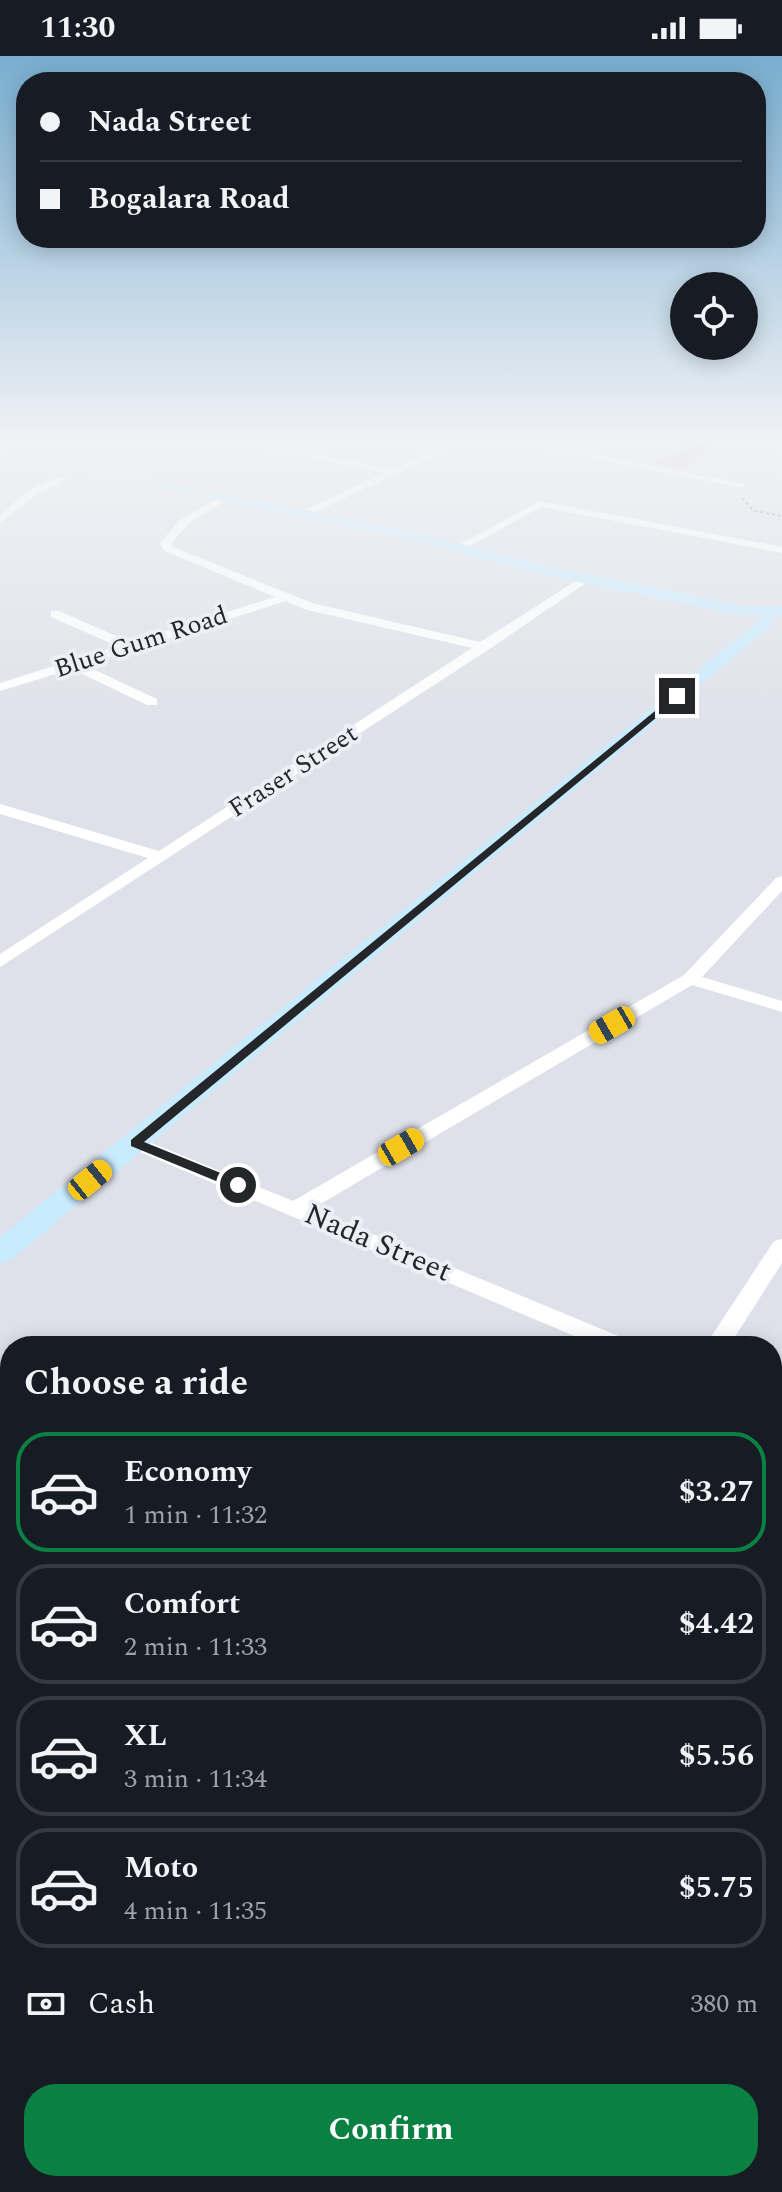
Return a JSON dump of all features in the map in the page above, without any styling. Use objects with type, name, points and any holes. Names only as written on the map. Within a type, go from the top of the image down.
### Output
[{"type":"street","points":[[166,543],[177,555],[283,598],[484,647]]},
{"type":"street","points":[[435,543],[586,579],[772,617]]},
{"type":"street","points":[[459,548],[469,543]]},
{"type":"street","points":[[743,543],[782,550]]},
{"type":"street","name":"Fraser Street","points":[[0,962],[586,579]]},
{"type":"street","name":"Blue Gum Road","points":[[0,687],[283,598]]},
{"type":"street","points":[[55,614],[128,646]]},
{"type":"street","points":[[0,1253],[772,617]]},
{"type":"street","points":[[73,664],[152,702]]},
{"type":"street","points":[[0,809],[161,857]]},
{"type":"street","points":[[296,1209],[690,979],[782,881]]},
{"type":"street","points":[[690,979],[782,1007]]},
{"type":"street","name":"Nada Street","points":[[135,1143],[596,1336]]},
{"type":"street","points":[[724,1336],[782,1246]]},
{"type":"route","points":[[238,1185],[135,1143],[677,696]]}]
